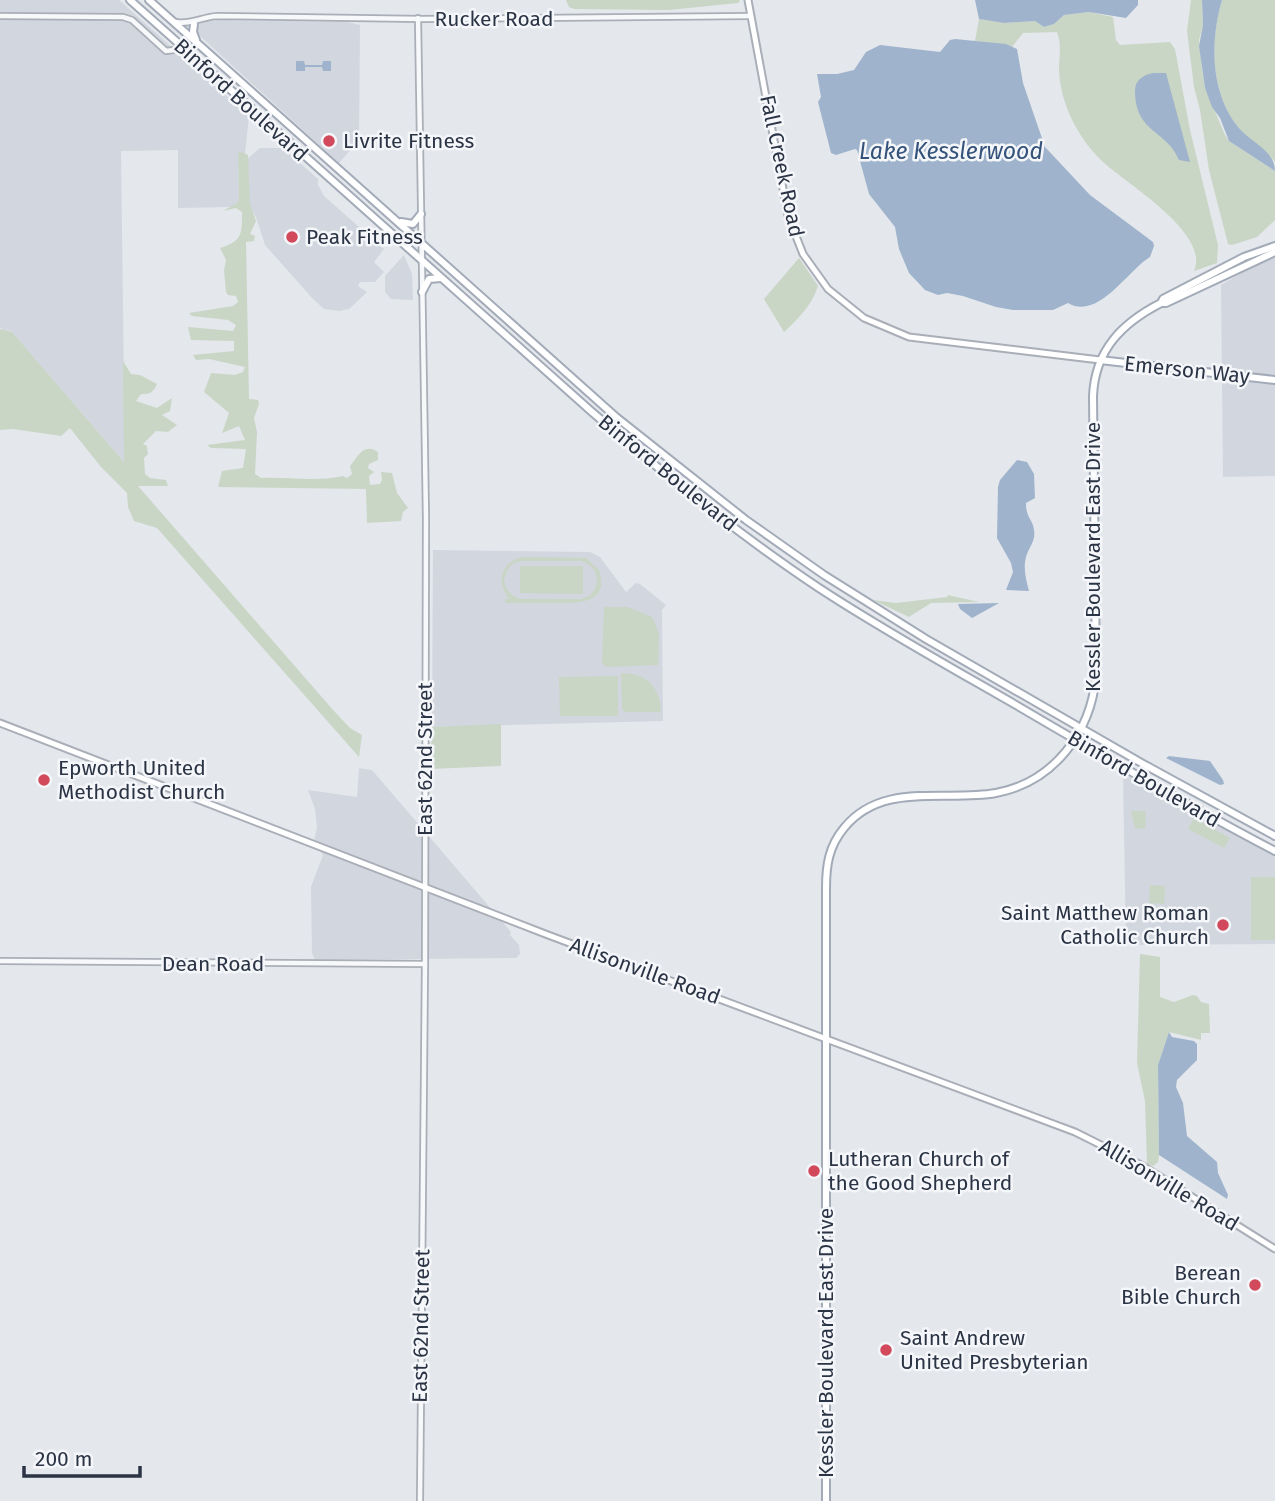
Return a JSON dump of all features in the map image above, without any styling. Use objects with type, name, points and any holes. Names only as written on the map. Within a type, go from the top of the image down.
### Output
[{"type":"main road","name":"Binford Boulevard","points":[[130,0],[631,446],[750,539],[888,631],[1275,851]]},
{"type":"main road","name":"Binford Boulevard","points":[[149,0],[624,424],[746,520],[824,575],[901,624],[1275,836]]},
{"type":"main road","name":"Fall Creek Road","points":[[748,0],[790,223],[810,266],[836,297],[871,323],[909,337],[1100,360]]},
{"type":"main road","points":[[194,22],[193,32],[197,42]]},
{"type":"main road","points":[[161,28],[171,32],[183,30]]},
{"type":"main road","points":[[173,39],[186,37],[197,42]]},
{"type":"main road","points":[[396,220],[411,225],[421,214]]},
{"type":"main road","points":[[1262,249],[1275,239]]},
{"type":"main road","name":"Kessler Boulevard East Drive","points":[[827,1501],[826,865],[837,838],[865,809],[892,799],[986,794],[1016,787],[1047,770],[1076,740],[1093,700],[1096,676],[1093,396],[1100,360],[1109,343],[1126,324],[1161,303],[1163,299],[1262,249],[1275,246]]},
{"type":"main road","name":"Kessler Boulevard East Drive","points":[[1161,303],[1275,252]]},
{"type":"main road","points":[[422,292],[429,279],[442,278]]},
{"type":"main road","name":"Emerson Way","points":[[1100,360],[1275,380]]},
{"type":"main road","name":"Allisonville Road","points":[[0,723],[424,888],[826,1037],[1098,1142],[1140,1164],[1275,1250]]},
{"type":"street","points":[[0,16],[123,17],[132,20],[165,49],[186,50]]},
{"type":"street","name":"Rucker Road","points":[[183,30],[204,17],[217,16],[751,16]]},
{"type":"street","name":"East 62nd Street","points":[[418,18],[426,518],[420,1501]]},
{"type":"street","name":"Rucker Road","points":[[174,22],[194,22]]},
{"type":"street","points":[[165,49],[173,39]]},
{"type":"street","name":"Dean Road","points":[[0,961],[425,964]]},
{"type":"shaded area","points":[[0,0],[119,0],[249,116],[245,154],[238,154],[239,202],[231,207],[178,208],[178,150],[121,151],[125,463],[11,331],[0,327]]},
{"type":"shaded area","points":[[223,20],[347,22],[360,25],[359,140],[339,163],[200,36],[197,29],[200,24]]},
{"type":"shaded area","points":[[260,148],[283,148],[318,179],[324,196],[384,249],[374,262],[384,272],[375,282],[360,282],[358,286],[367,292],[349,309],[324,309],[265,245],[256,217],[247,202],[247,159]]},
{"type":"shaded area","points":[[404,255],[412,274],[413,300],[391,299],[385,292],[385,276]]},
{"type":"shaded area","points":[[1275,256],[1275,476],[1223,477],[1221,285]]},
{"type":"shaded area","points":[[433,550],[590,552],[600,557],[626,592],[636,583],[640,584],[666,605],[662,610],[663,721],[432,727]]},
{"type":"shaded area","points":[[359,768],[372,770],[511,932],[510,935],[519,945],[520,954],[516,958],[315,960],[312,953],[311,887],[323,855],[314,841],[317,827],[315,809],[308,790],[357,797]]},
{"type":"shaded area","points":[[1123,774],[1275,856],[1275,944],[1126,945]]},
{"type":"green space","points":[[566,0],[740,0],[738,3],[669,10],[574,9],[569,7]]},
{"type":"green space","points":[[1191,0],[1202,0],[1203,25],[1199,40],[1205,88],[1225,135],[1229,141],[1275,171],[1275,220],[1257,237],[1232,245],[1228,244],[1209,170],[1194,87],[1187,31]]},
{"type":"green space","points":[[1222,0],[1275,0],[1275,162],[1236,125],[1221,96],[1214,48]]},
{"type":"green space","points":[[1089,12],[1113,17],[1116,40],[1120,45],[1170,42],[1175,49],[1190,130],[1218,245],[1217,263],[1194,271],[1196,256],[1190,241],[1178,225],[1102,161],[1085,142],[1063,95],[1057,32],[1023,33],[1012,47],[975,41],[979,19],[1004,23],[1035,21],[1044,27],[1054,24],[1064,15]]},
{"type":"green space","points":[[238,153],[248,155],[250,204],[256,221],[250,234],[255,236],[254,241],[246,242],[249,399],[258,400],[259,404],[254,418],[257,432],[255,474],[261,478],[347,478],[352,474],[350,466],[358,455],[373,449],[378,452],[378,460],[369,464],[368,468],[374,472],[369,476],[370,485],[380,484],[381,472],[392,473],[397,493],[408,508],[403,512],[401,521],[367,523],[366,489],[218,487],[222,471],[243,468],[246,449],[211,448],[207,445],[245,440],[239,426],[222,433],[229,413],[204,392],[211,373],[235,375],[243,372],[245,367],[209,359],[196,360],[193,355],[234,351],[234,341],[191,340],[188,327],[233,331],[236,325],[228,320],[192,316],[189,313],[233,306],[238,302],[236,296],[226,292],[226,260],[220,248],[237,240],[241,232],[242,212],[236,208],[223,211],[239,202]]},
{"type":"green space","points":[[799,258],[818,286],[808,305],[784,332],[764,299]]},
{"type":"green space","points":[[0,329],[12,332],[124,462],[123,361],[131,374],[140,375],[157,384],[153,391],[141,394],[136,401],[157,408],[172,398],[170,411],[162,415],[177,425],[168,432],[156,431],[143,444],[147,446],[148,454],[144,458],[145,474],[150,478],[166,480],[168,486],[138,486],[334,711],[350,728],[362,735],[359,757],[157,528],[134,521],[128,507],[127,493],[101,467],[70,428],[61,436],[13,429],[0,430]]},
{"type":"green space","points":[[586,558],[599,570],[600,590],[588,600],[579,602],[505,603],[505,599],[510,599],[503,586],[503,574],[505,568],[516,559]],"holes":[[[521,561],[581,561],[590,565],[597,580],[595,589],[589,596],[581,599],[520,599],[506,588],[504,580],[512,564]]]},
{"type":"green space","points":[[520,566],[583,566],[583,594],[520,593]]},
{"type":"green space","points":[[948,595],[979,602],[931,603],[909,617],[873,600],[896,603]]},
{"type":"green space","points":[[604,607],[628,607],[652,617],[659,633],[658,665],[606,667],[602,663]]},
{"type":"green space","points":[[621,673],[638,676],[650,683],[658,695],[661,712],[625,712],[622,709]]},
{"type":"green space","points":[[618,676],[618,716],[560,716],[559,677]]},
{"type":"green space","points":[[501,724],[501,766],[430,769],[432,727]]},
{"type":"green space","points":[[1131,811],[1146,811],[1145,829],[1135,828]]},
{"type":"green space","points":[[1194,818],[1230,838],[1224,848],[1188,829]]},
{"type":"green space","points":[[1251,877],[1275,877],[1275,940],[1251,940]]},
{"type":"green space","points":[[1150,885],[1165,886],[1164,904],[1149,903]]},
{"type":"green space","points":[[1140,954],[1160,957],[1160,997],[1174,1002],[1193,995],[1201,1002],[1209,1004],[1210,1033],[1201,1033],[1201,1040],[1169,1032],[1158,1065],[1159,1155],[1158,1162],[1153,1166],[1147,1163],[1145,1101],[1137,1063]]},
{"type":"water","points":[[975,0],[1138,0],[1138,5],[1126,18],[1089,12],[1064,15],[1054,24],[1044,27],[1035,21],[1004,23],[979,19]]},
{"type":"water","points":[[1202,0],[1222,0],[1214,49],[1217,82],[1222,98],[1238,127],[1271,157],[1275,171],[1229,141],[1220,118],[1212,107],[1205,88],[1199,46],[1203,25]]},
{"type":"water","name":"Lake Kesslerwood","points":[[950,40],[1006,44],[1017,49],[1023,83],[1045,147],[1090,195],[1153,242],[1150,257],[1101,300],[1079,307],[1068,303],[1053,310],[1013,310],[963,296],[947,293],[938,295],[925,290],[909,273],[899,249],[895,227],[869,194],[857,150],[836,155],[831,153],[818,102],[821,97],[817,74],[837,74],[854,70],[866,52],[880,45],[940,52]]},
{"type":"water","points":[[296,61],[304,61],[305,65],[322,65],[323,61],[331,61],[331,71],[323,71],[322,67],[305,67],[305,71],[296,71]]},
{"type":"water","points":[[1153,73],[1166,73],[1190,162],[1179,160],[1174,150],[1140,115],[1136,105],[1135,87],[1140,79]]},
{"type":"water","points":[[1017,460],[1027,462],[1034,474],[1035,498],[1026,503],[1034,534],[1025,561],[1029,591],[1006,590],[1013,572],[997,538],[998,487],[1000,480]]},
{"type":"water","points":[[999,603],[972,618],[960,609],[958,604]]},
{"type":"water","points":[[1169,756],[1210,761],[1224,784],[1220,785],[1166,758]]},
{"type":"water","points":[[1169,1032],[1172,1037],[1197,1044],[1197,1060],[1177,1080],[1176,1087],[1183,1103],[1187,1136],[1217,1162],[1227,1199],[1159,1155],[1158,1065]]},
{"type":"place","name":"Livrite Fitness","points":[[329,141]]},
{"type":"place","name":"Peak Fitness","points":[[292,237]]},
{"type":"place","name":"Epworth United Methodist Church","points":[[44,780]]},
{"type":"place","name":"Saint Matthew Roman Catholic Church","points":[[1223,925]]},
{"type":"place","name":"Lutheran Church of the Good Shepherd","points":[[814,1171]]},
{"type":"place","name":"Berean Bible Church","points":[[1255,1285]]},
{"type":"place","name":"Saint Andrew United Presbyterian","points":[[886,1350]]}]
